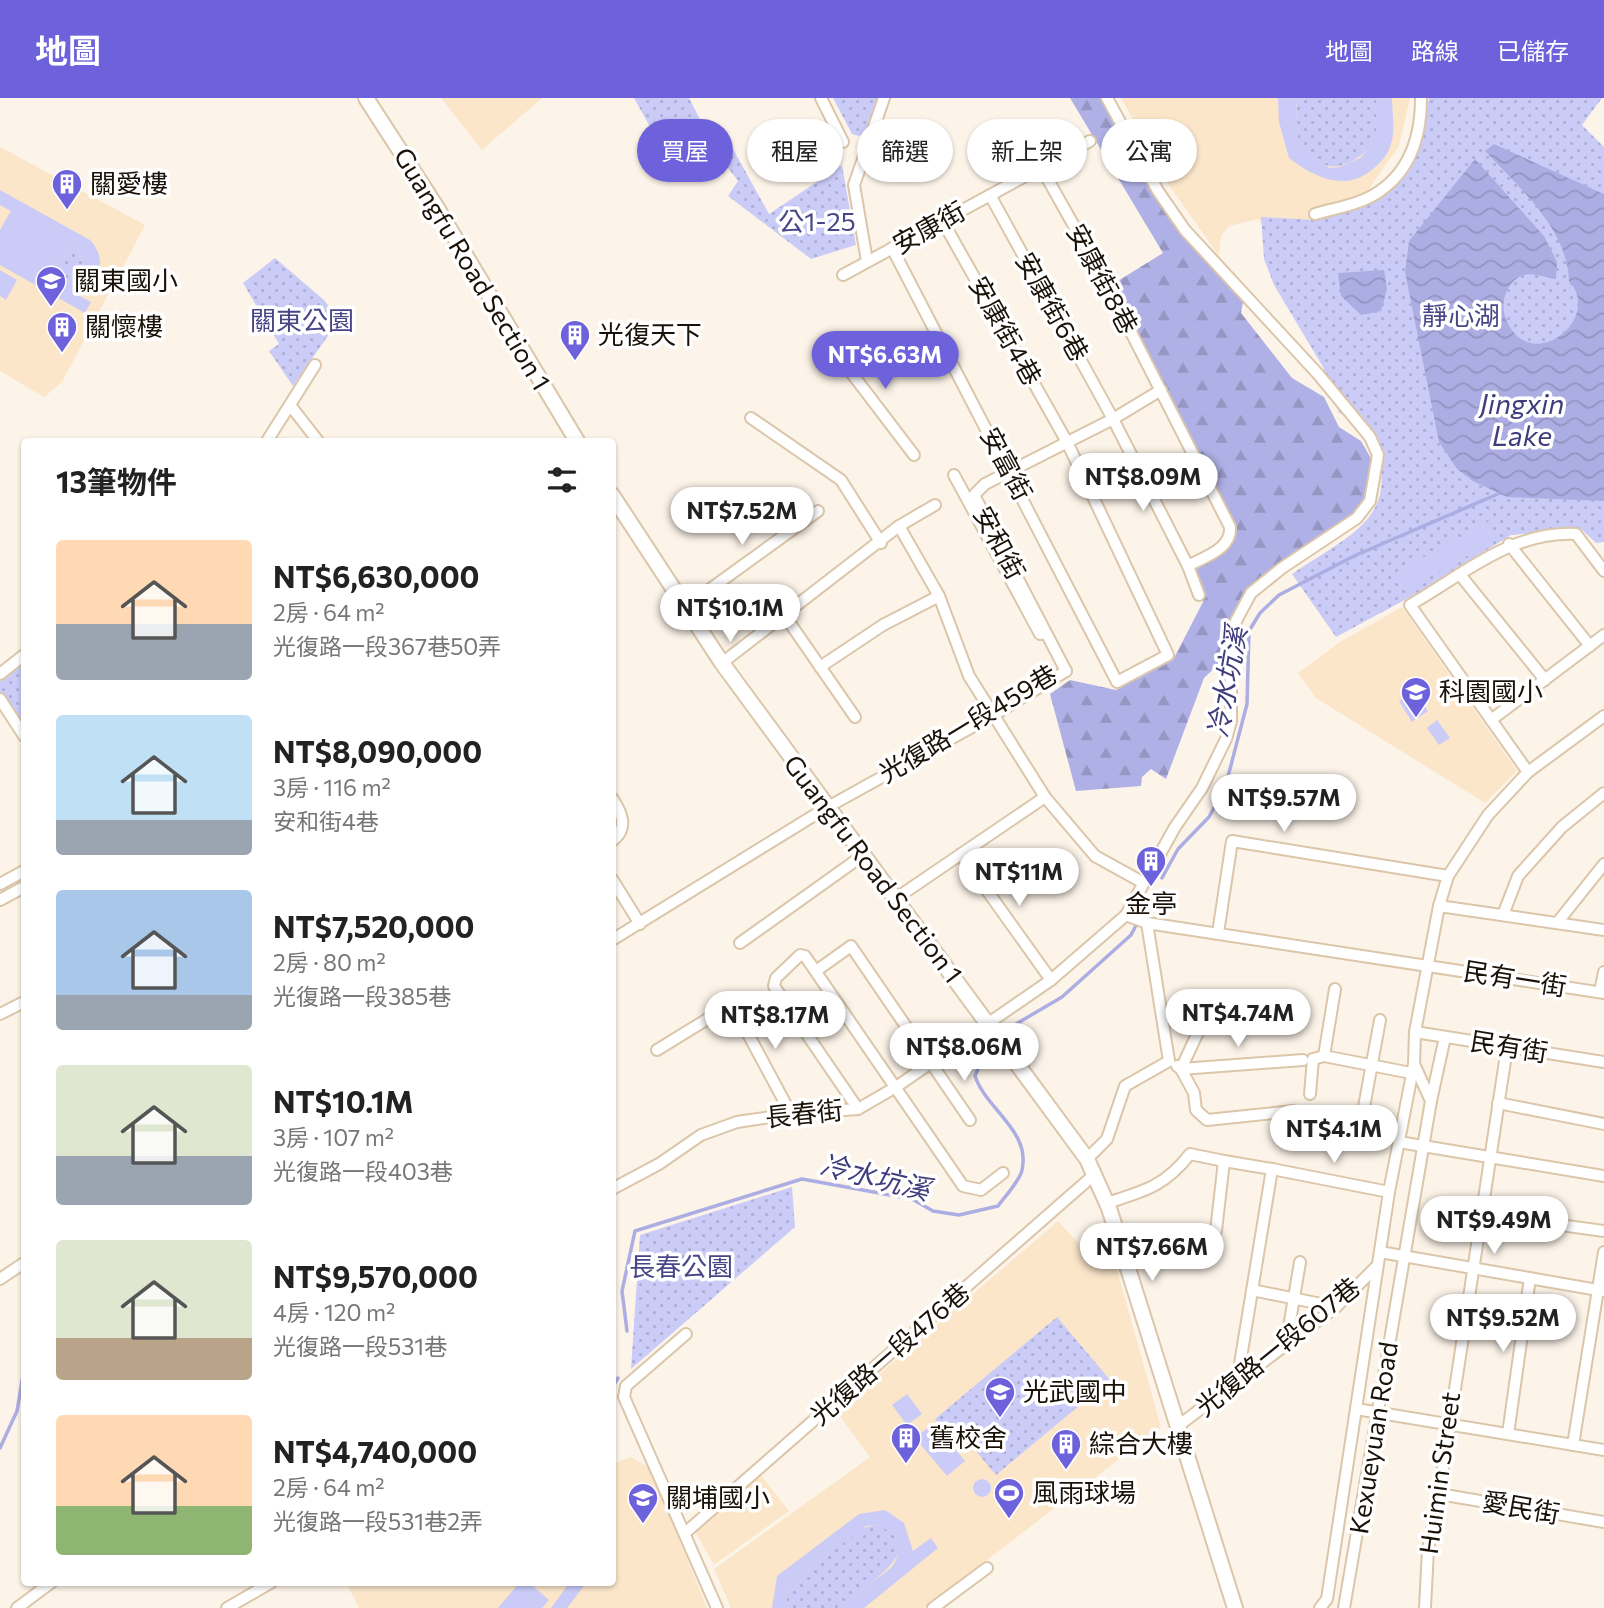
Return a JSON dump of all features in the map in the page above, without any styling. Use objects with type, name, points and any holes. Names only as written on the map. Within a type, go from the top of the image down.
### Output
[{"type":"main road","name":"Guangfu Road Section 1","points":[[366,98],[437,208],[576,438]]},
{"type":"main road","name":"Guangfu Road Section 1","points":[[616,501],[684,608],[825,807],[1087,1159],[1107,1203],[1235,1608]]},
{"type":"street","points":[[821,98],[832,119]]},
{"type":"street","points":[[867,261],[854,185],[884,98]]},
{"type":"street","points":[[1107,98],[1157,191],[1185,230],[1326,383],[1370,436],[1378,455],[1373,494],[1357,519],[1282,568],[1251,593],[1236,621],[1232,653],[1231,721],[1226,739],[1202,788],[1142,882],[1126,915]]},
{"type":"street","points":[[1315,214],[1368,198],[1397,173],[1413,152],[1421,122],[1421,98]]},
{"type":"street","name":"安康街","points":[[843,275],[1016,182]]},
{"type":"street","name":"安康街8巷","points":[[1049,182],[1161,390],[1230,527],[1231,536],[1225,545],[1188,566]]},
{"type":"street","name":"安康街6巷","points":[[990,195],[1113,419],[1188,566],[1199,595]]},
{"type":"street","name":"安康街4巷","points":[[942,220],[1067,442],[1168,654],[1117,682]]},
{"type":"street","name":"安富街","points":[[892,248],[1010,471],[1117,682]]},
{"type":"street","points":[[831,346],[914,455]]},
{"type":"street","points":[[269,438],[315,365]]},
{"type":"street","name":"安和街","points":[[1066,671],[974,495],[985,484],[1113,419],[1161,390]]},
{"type":"street","points":[[290,405],[316,438]]},
{"type":"street","points":[[751,418],[841,480],[881,543]]},
{"type":"street","name":"光復路一段459巷","points":[[616,938],[825,807],[992,716],[1066,671],[1033,624],[954,475]]},
{"type":"street","points":[[722,663],[881,543],[899,526],[935,505]]},
{"type":"street","points":[[684,608],[818,511]]},
{"type":"street","points":[[899,526],[939,596],[969,676],[1045,797],[1095,856],[1142,882]]},
{"type":"street","points":[[1528,772],[1410,605],[1509,544],[1549,534],[1576,534],[1604,571]]},
{"type":"street","points":[[1509,544],[1590,646]]},
{"type":"street","points":[[1461,576],[1545,680]]},
{"type":"street","points":[[820,667],[883,625],[939,596]]},
{"type":"street","points":[[785,616],[855,718]]},
{"type":"street","points":[[1491,720],[1604,635]]},
{"type":"street","points":[[0,674],[21,657]]},
{"type":"street","points":[[0,699],[21,731]]},
{"type":"street","name":"Kexueyuan Road","points":[[1320,1608],[1326,1599],[1377,1266],[1412,1068],[1415,1032],[1439,906],[1448,876],[1488,815],[1528,772],[1604,716]]},
{"type":"street","points":[[1503,915],[1518,876],[1563,827],[1604,793]]},
{"type":"street","points":[[895,899],[1045,797]]},
{"type":"street","points":[[616,806],[623,821],[622,830],[616,837]]},
{"type":"street","points":[[1218,933],[1231,841],[1448,876]]},
{"type":"street","points":[[961,854],[1051,980]]},
{"type":"street","points":[[740,943],[862,856]]},
{"type":"street","points":[[1557,923],[1604,864]]},
{"type":"street","points":[[0,884],[21,873]]},
{"type":"street","points":[[616,885],[640,924]]},
{"type":"street","points":[[0,900],[21,889]]},
{"type":"street","points":[[1439,906],[1604,930]]},
{"type":"street","name":"長春街","points":[[616,1187],[659,1164],[701,1135],[737,1122],[791,1114],[859,1109],[897,1087],[1051,980],[1126,915]]},
{"type":"street","name":"民有一街","points":[[1126,915],[1147,923],[1602,992]]},
{"type":"street","points":[[1147,923],[1168,1061],[1181,1069],[1194,1093],[1196,1110],[1207,1120],[1293,1111]]},
{"type":"street","points":[[816,971],[851,946],[970,1120]]},
{"type":"street","points":[[859,1109],[774,986],[776,978],[800,955],[805,957],[816,971],[963,1186],[981,1190],[1003,1173]]},
{"type":"street","points":[[1602,992],[1604,972]]},
{"type":"street","points":[[1324,1056],[1335,989]]},
{"type":"street","points":[[0,1014],[21,1004]]},
{"type":"street","points":[[657,1050],[732,1004],[791,1114]]},
{"type":"street","points":[[1181,1069],[1205,1017],[1302,1009]]},
{"type":"street","points":[[1364,1107],[1380,1020]]},
{"type":"street","name":"民有街","points":[[1415,1032],[1604,1062]]},
{"type":"street","points":[[1431,1101],[1445,1037]]},
{"type":"street","name":"Huimin Street","points":[[1424,1608],[1427,1549],[1439,1494],[1447,1424],[1507,1048]]},
{"type":"street","points":[[1310,1094],[1313,1059],[1324,1056],[1371,1065],[1412,1068]]},
{"type":"street","points":[[1181,1069],[1303,1060]]},
{"type":"street","points":[[1087,1159],[1107,1139],[1125,1086],[1168,1061]]},
{"type":"street","name":"Kexueyuan Road","points":[[1347,1607],[1431,1101],[1412,1068]]},
{"type":"street","points":[[1498,1103],[1604,1124]]},
{"type":"street","points":[[1399,1142],[1604,1176]]},
{"type":"street","points":[[1107,1203],[1151,1189],[1174,1175],[1190,1154],[1389,1192]]},
{"type":"street","points":[[1216,1231],[1224,1161]]},
{"type":"street","points":[[1237,1382],[1272,1169]]},
{"type":"street","name":"光復路一段476巷","points":[[685,1533],[1095,1174]]},
{"type":"street","points":[[1482,1214],[1604,1231]]},
{"type":"street","points":[[1380,1252],[1601,1290]]},
{"type":"street","points":[[1573,1445],[1601,1290],[1604,1252]]},
{"type":"street","points":[[1286,1345],[1300,1262]]},
{"type":"street","points":[[0,1279],[21,1265]]},
{"type":"street","name":"光復路一段607巷","points":[[1178,1426],[1336,1307],[1377,1266]]},
{"type":"street","points":[[1508,1434],[1530,1278]]},
{"type":"street","points":[[1252,1290],[1336,1307]]},
{"type":"street","points":[[686,1334],[626,1386],[624,1397],[717,1608]]},
{"type":"street","points":[[1356,1409],[1604,1450]]},
{"type":"street","name":"愛民街","points":[[1439,1494],[1604,1522]]},
{"type":"street","points":[[933,1608],[987,1568]]},
{"type":"street","points":[[17,1608],[47,1586]]},
{"type":"street","points":[[227,1608],[265,1586]]},
{"type":"shaded area","points":[[441,98],[542,98],[482,150]]},
{"type":"shaded area","points":[[1121,98],[1410,98],[1399,146],[1366,193],[1274,254],[1259,219],[1229,226],[1221,236],[1219,256],[1168,184],[1167,182],[1197,182],[1197,119],[1132,119]]},
{"type":"shaded area","name":"關東國小","points":[[0,147],[145,225],[62,382],[44,397],[0,371]]},
{"type":"shaded area","name":"科園國小","points":[[1402,607],[1517,771],[1485,803],[1316,698],[1298,673],[1340,642]]},
{"type":"shaded area","name":"光武國中","points":[[1058,1221],[1090,1256],[1109,1241],[1161,1427],[924,1608],[731,1608],[714,1569],[870,1457],[836,1411]]},
{"type":"shaded area","name":"關埔國小","points":[[631,1457],[650,1468],[707,1608],[359,1608],[348,1586],[616,1586],[616,1463]]},
{"type":"shaded area","points":[[761,1475],[789,1511],[714,1565],[694,1530]]},
{"type":"green space","points":[[634,98],[689,98],[700,119],[646,119]]},
{"type":"green space","points":[[833,98],[878,98],[871,119],[857,119],[857,135],[852,134]]},
{"type":"green space","points":[[1070,98],[1103,98],[1117,119],[1101,119],[1101,150],[1087,126],[1087,119],[1083,119]]},
{"type":"green space","points":[[1278,98],[1296,98],[1298,142],[1315,160],[1330,168],[1340,167],[1360,158],[1376,141],[1376,98],[1392,98],[1393,129],[1389,150],[1373,169],[1352,180],[1330,180],[1319,176],[1289,158],[1279,122]]},
{"type":"green space","points":[[1296,98],[1376,98],[1377,141],[1347,164],[1327,166],[1318,162],[1298,142]]},
{"type":"green space","name":"靜心湖","points":[[1429,98],[1602,98],[1582,125],[1604,147],[1604,542],[1596,543],[1581,529],[1511,535],[1412,596],[1336,637],[1292,574],[1337,545],[1369,517],[1378,501],[1382,481],[1379,456],[1369,426],[1339,413],[1323,367],[1274,285],[1264,259],[1261,217],[1317,220],[1380,198],[1419,146]]},
{"type":"green space","name":"公1-25","points":[[733,149],[747,174],[747,182],[751,182],[769,214],[817,182],[843,182],[843,171],[856,245],[811,259],[728,196],[738,181],[733,174]]},
{"type":"green space","points":[[1120,182],[1158,182],[1210,262],[1243,302],[1241,313],[1292,378],[1324,397],[1339,427],[1361,441],[1372,460],[1367,499],[1355,515],[1279,565],[1231,619],[1224,637],[1227,639],[1223,660],[1204,678],[1166,779],[1151,769],[1142,777],[1141,786],[1076,791],[1050,694],[1070,680],[1116,690],[1173,660],[1203,602],[1203,587],[1195,567],[1222,553],[1232,542],[1234,535],[1235,527],[1113,284],[1163,253]]},
{"type":"green space","points":[[0,190],[90,240],[99,256],[98,270],[90,283],[74,293],[91,302],[85,313],[0,265],[0,230],[11,211],[0,205]],"holes":[[[71,245],[78,250],[84,267],[82,271],[74,279],[57,283],[52,278]]]},
{"type":"green space","points":[[71,245],[78,250],[84,267],[74,279],[57,283],[51,279]]},
{"type":"green space","name":"關東公園","points":[[275,258],[324,300],[339,320],[293,386],[269,351],[279,344],[243,283]]},
{"type":"green space","points":[[0,270],[17,280],[6,300],[0,296]]},
{"type":"green space","points":[[1489,521],[1498,539],[1405,590],[1395,573]]},
{"type":"green space","points":[[21,664],[21,737],[0,708],[0,680]]},
{"type":"green space","points":[[1414,691],[1428,711],[1412,722],[1399,701]]},
{"type":"green space","points":[[1437,720],[1450,738],[1439,745],[1427,728]]},
{"type":"green space","name":"長春公園","points":[[792,1187],[795,1227],[631,1369],[640,1235]]},
{"type":"green space","points":[[1057,1317],[1110,1380],[996,1475],[963,1436],[955,1442],[935,1419]]},
{"type":"green space","points":[[907,1394],[922,1414],[907,1425],[892,1405]]},
{"type":"green space","points":[[934,1423],[965,1461],[947,1476],[915,1438]]},
{"type":"green space","points":[[982,1479],[988,1482],[991,1488],[988,1494],[982,1497],[976,1494],[973,1488],[976,1482]]},
{"type":"green space","points":[[885,1510],[904,1523],[913,1551],[931,1538],[938,1548],[864,1608],[837,1608],[891,1568],[897,1558],[898,1545],[890,1531],[875,1525],[866,1526],[791,1583],[786,1596],[788,1608],[772,1608],[777,1576],[859,1514]]},
{"type":"green space","points":[[875,1525],[891,1532],[899,1540],[900,1549],[888,1568],[837,1608],[788,1608],[786,1596],[791,1583],[860,1529]]},
{"type":"green space","points":[[517,1586],[533,1586],[549,1600],[542,1608],[498,1608]]},
{"type":"green space","points":[[567,1586],[584,1586],[567,1608],[551,1608]]},
{"type":"water","name":"Jingxin Lake","points":[[1494,144],[1604,194],[1604,501],[1507,497],[1473,481],[1457,469],[1439,442],[1405,272],[1409,241],[1475,159],[1544,236],[1557,262],[1556,279],[1528,274],[1518,278],[1509,287],[1504,299],[1504,313],[1517,336],[1530,343],[1545,343],[1559,336],[1571,325],[1577,312],[1577,296],[1569,281],[1560,243],[1551,226],[1526,194],[1485,151]]},
{"type":"water","points":[[1384,270],[1387,289],[1381,311],[1361,315],[1341,296],[1338,273]]},
{"type":"waterway","name":"冷水坑溪","points":[[1162,878],[1178,849],[1209,817],[1225,788],[1247,704],[1249,631],[1260,613],[1279,595],[1354,556],[1498,494]]},
{"type":"waterway","name":"冷水坑溪","points":[[1011,1027],[1062,997],[1131,935],[1142,914]]},
{"type":"waterway","name":"冷水坑溪","points":[[627,1331],[622,1291],[635,1231],[802,1179],[912,1199],[933,1211],[959,1215],[998,1206],[1021,1174],[1023,1156],[1014,1132],[988,1099],[975,1076],[984,1055]]},
{"type":"waterway","name":"冷水坑溪","points":[[0,1448],[17,1411],[21,1387]]},
{"type":"place","name":"關愛樓","points":[[67,211]]},
{"type":"place","name":"關東國小","points":[[51,308]]},
{"type":"place","name":"關懷樓","points":[[62,354]]},
{"type":"place","name":"光復天下","points":[[575,362]]},
{"type":"place","name":"科園國小","points":[[1416,719]]},
{"type":"place","name":"金亭","points":[[1151,888]]},
{"type":"place","name":"光武國中","points":[[1000,1419]]},
{"type":"place","name":"舊校舍","points":[[906,1465]]},
{"type":"place","name":"綜合大樓","points":[[1066,1471]]},
{"type":"place","name":"風雨球場","points":[[1009,1520]]},
{"type":"place","name":"關埔國小","points":[[643,1525]]}]
